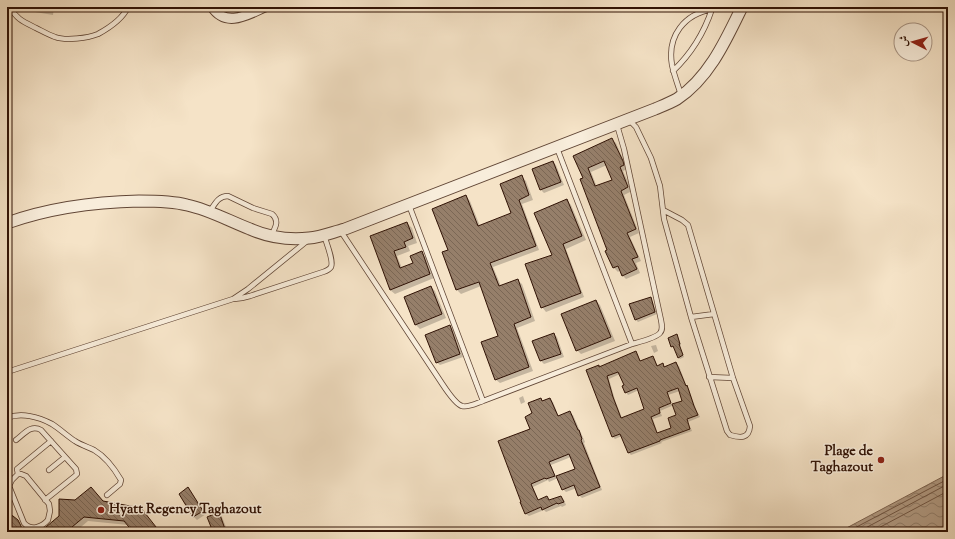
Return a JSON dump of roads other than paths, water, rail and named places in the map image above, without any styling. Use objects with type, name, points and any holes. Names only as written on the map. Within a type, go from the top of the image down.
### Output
[{"type":"street","points":[[212,7],[219,15],[224,18],[231,19],[265,7]]},
{"type":"street","points":[[7,223],[53,210],[107,203],[147,201],[186,204],[224,217],[251,230],[271,236],[298,239],[324,235],[628,120],[668,103],[696,83],[708,68],[724,43],[741,8]]},
{"type":"lane","points":[[10,7],[14,14],[21,20],[56,37],[66,39],[83,38],[97,34],[111,26],[125,13],[128,7]]},
{"type":"lane","points":[[681,95],[672,65],[671,51],[676,33],[683,24],[693,16],[712,9],[726,7],[741,8]]},
{"type":"lane","points":[[673,71],[688,56],[700,38],[712,9]]},
{"type":"lane","points":[[628,120],[636,127],[651,158],[660,186],[664,219],[691,318],[727,431],[730,435],[742,437],[749,431],[750,426],[733,378],[688,225],[682,220],[663,210]]},
{"type":"lane","points":[[340,230],[441,382],[461,406],[483,401],[658,335],[661,331],[662,325],[624,149],[617,124]]},
{"type":"lane","points":[[557,147],[632,344]]},
{"type":"lane","points":[[210,212],[217,200],[224,196],[228,196],[248,206],[272,214],[276,218],[276,223],[271,236]]},
{"type":"lane","points":[[409,204],[483,401]]},
{"type":"lane","points":[[7,372],[233,299],[250,296],[330,269],[332,266],[324,235]]},
{"type":"lane","points":[[233,299],[248,289],[310,238]]},
{"type":"lane","points":[[691,318],[714,314]]},
{"type":"lane","points":[[709,377],[733,378]]},
{"type":"lane","points":[[7,418],[22,414],[45,421],[73,440],[103,456],[121,480],[120,484],[107,495]]},
{"type":"lane","points":[[16,440],[32,428],[37,428],[41,430],[76,469],[77,474],[45,500]]},
{"type":"lane","points":[[18,474],[26,476],[49,504],[50,514],[48,520],[40,526],[32,528],[24,523],[8,486],[18,474],[17,469],[51,441]]},
{"type":"lane","points":[[49,470],[65,457]]},
{"type":"water","points":[[948,474],[948,532],[839,532]]},
{"type":"place","name":"Plage de Taghazout","points":[[881,460]]},
{"type":"place","name":"Hyatt Regency Taghazout","points":[[101,510]]}]
